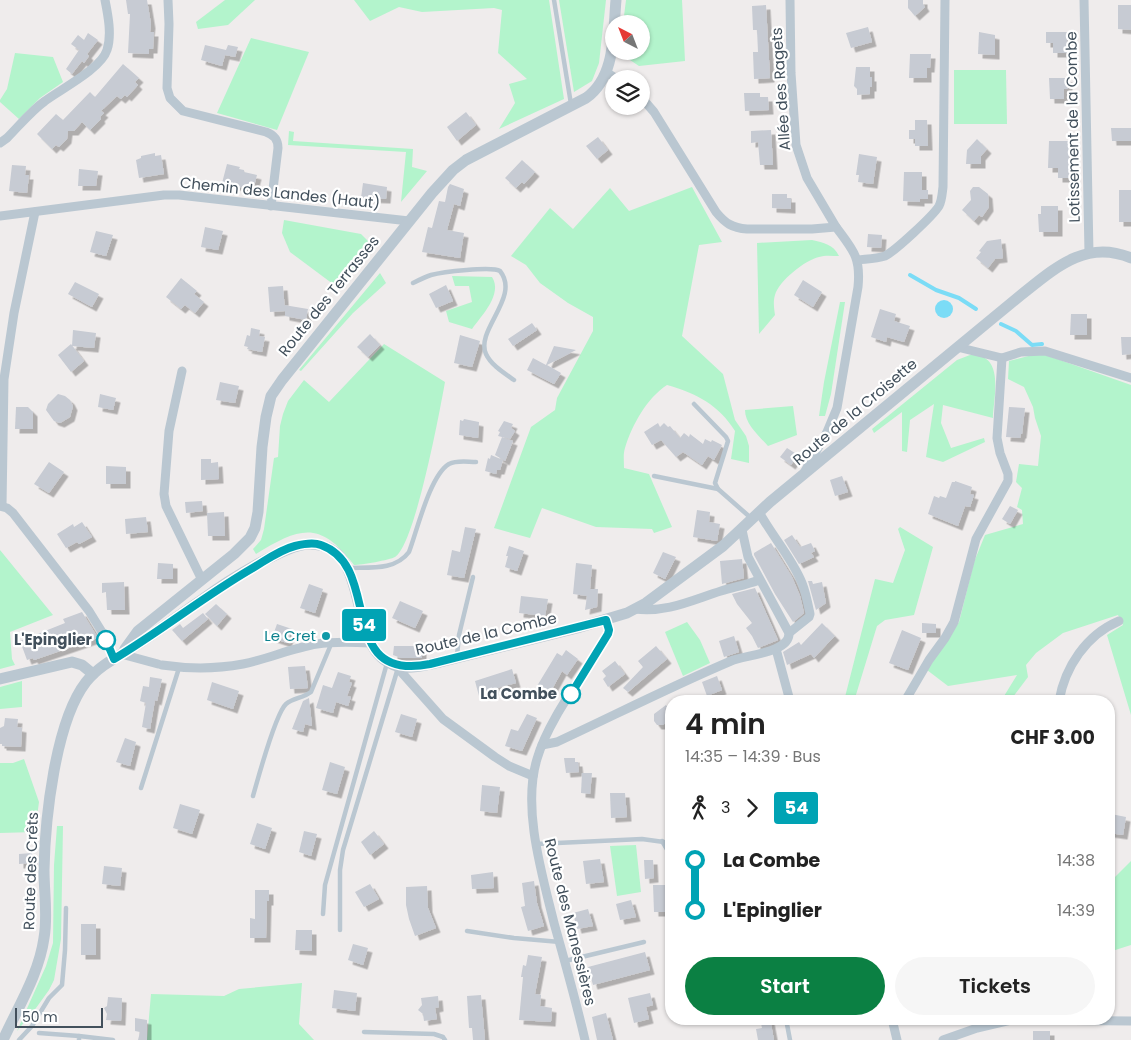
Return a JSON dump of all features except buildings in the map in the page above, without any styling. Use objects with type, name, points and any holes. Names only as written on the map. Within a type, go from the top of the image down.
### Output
[{"type":"street","points":[[0,143],[44,101],[67,87],[101,60],[107,50],[109,32],[105,0]]},
{"type":"street","points":[[168,0],[167,88],[170,98],[179,108],[188,113],[266,132],[274,136],[278,142],[278,148],[271,206]]},
{"type":"street","name":"Route des Terrasses","points":[[607,70],[610,60],[616,0]]},
{"type":"street","name":"Allée des Ragets","points":[[790,0],[791,73],[796,145],[803,170],[836,227],[858,260]]},
{"type":"street","points":[[803,475],[838,408],[858,287],[858,260],[879,257],[890,252],[927,220],[941,201],[943,187],[945,0]]},
{"type":"street","name":"Lotissement de la Combe","points":[[1084,0],[1089,253]]},
{"type":"street","name":"Route des Terrasses","points":[[117,656],[138,631],[243,546],[253,534],[259,498],[264,423],[269,402],[275,389],[409,221],[447,176],[466,160],[590,94],[600,84],[605,74]]},
{"type":"street","points":[[650,107],[716,212],[728,225],[747,229],[836,227]]},
{"type":"street","name":"Chemin des Landes (Haut)","points":[[0,216],[164,195],[187,195],[409,221]]},
{"type":"street","points":[[34,212],[14,313],[4,379],[1,506],[13,512],[78,596],[117,656],[179,668],[202,668],[242,664],[315,644],[332,642],[371,643]]},
{"type":"street","name":"Route de la Croisette","points":[[606,620],[635,609],[663,592],[723,546],[803,475],[1044,277],[1075,257],[1089,253],[1112,252],[1131,258]]},
{"type":"street","points":[[957,347],[1002,358],[1026,351],[1045,351],[1131,378]]},
{"type":"street","points":[[909,695],[954,622],[976,539],[1008,482],[1008,474],[1000,453],[997,438],[1002,358]]},
{"type":"street","points":[[182,371],[169,431],[164,494],[166,506],[202,580]]},
{"type":"street","points":[[755,516],[769,531],[796,572],[805,590],[810,614],[789,633]]},
{"type":"street","points":[[542,744],[557,742],[733,660],[776,649],[786,643],[789,633],[748,557],[742,530]]},
{"type":"street","points":[[0,679],[72,662],[82,665],[93,674],[222,586],[276,554],[294,546],[320,545],[333,552],[348,568],[354,582],[362,621],[376,650],[393,665],[443,720],[509,766],[533,776]]},
{"type":"street","points":[[635,609],[658,610],[759,580]]},
{"type":"street","name":"Route de la Combe","points":[[393,665],[410,667],[606,620]]},
{"type":"street","name":"Route des Manessières","points":[[585,1040],[536,844],[532,805],[533,776],[542,744],[565,702],[608,634],[609,630],[606,620]]},
{"type":"street","points":[[1060,695],[1068,671],[1086,643],[1104,629],[1119,621]]},
{"type":"street","points":[[776,649],[788,695]]},
{"type":"street","name":"Route des Crêts","points":[[3,1040],[36,971],[41,954],[45,924],[46,819],[51,789],[70,715],[81,690],[93,674]]},
{"type":"street","points":[[1115,1022],[1131,1022]]},
{"type":"street","points":[[893,1025],[896,1040]]},
{"type":"street","points":[[943,1040],[990,1025]]},
{"type":"lane","points":[[554,0],[572,105]]},
{"type":"lane","points":[[413,283],[429,276],[440,274],[491,268],[500,271],[503,274],[505,284],[502,303],[487,333],[483,346],[486,355],[496,367],[514,380]]},
{"type":"lane","points":[[694,404],[728,441],[715,483],[718,489]]},
{"type":"lane","points":[[348,568],[393,565],[402,559],[409,552],[429,494],[442,470],[454,462],[476,462]]},
{"type":"lane","points":[[654,476],[718,489],[755,516]]},
{"type":"lane","points":[[457,657],[459,635],[473,578]]},
{"type":"lane","points":[[253,796],[283,708],[290,702],[311,692],[332,642]]},
{"type":"lane","points":[[323,914],[324,885],[393,665]]},
{"type":"lane","points":[[340,930],[340,870],[343,850],[393,665]]},
{"type":"lane","points":[[141,788],[179,668]]},
{"type":"lane","points":[[536,844],[642,839],[665,842]]},
{"type":"lane","points":[[662,841],[665,846]]},
{"type":"lane","points":[[19,1040],[32,1026],[49,998],[62,985],[66,908]]},
{"type":"lane","points":[[467,931],[560,942]]},
{"type":"lane","points":[[565,961],[644,942]]},
{"type":"lane","points":[[787,1025],[790,1040]]},
{"type":"lane","points":[[364,1032],[434,1034],[445,1040]]},
{"type":"lane","points":[[40,1033],[113,1040]]},
{"type":"green space","points":[[225,0],[255,0],[228,25],[198,29],[196,22]]},
{"type":"green space","points":[[354,0],[549,0],[564,99],[499,129],[515,103],[509,84],[527,79],[498,53],[502,10],[494,8],[422,12],[399,7],[370,21]]},
{"type":"green space","points":[[559,0],[606,0],[599,63],[592,81],[574,92]]},
{"type":"green space","points":[[626,0],[682,0],[685,61],[639,66],[630,60],[650,60],[650,15],[624,15]]},
{"type":"green space","points":[[251,38],[309,52],[277,130],[217,113]]},
{"type":"green space","points":[[15,53],[53,57],[63,82],[40,98],[19,119],[0,102],[7,89]]},
{"type":"green space","points":[[954,70],[1006,70],[1007,124],[954,124]]},
{"type":"green space","points":[[289,131],[294,132],[293,141],[413,149],[412,167],[427,171],[401,202],[406,152],[288,145]]},
{"type":"green space","points":[[692,187],[722,242],[699,245],[682,336],[723,374],[735,420],[746,436],[749,446],[749,463],[731,459],[735,431],[722,414],[697,396],[667,385],[653,397],[636,421],[624,450],[624,468],[649,474],[672,527],[654,533],[652,529],[596,527],[542,508],[530,538],[494,528],[531,427],[555,410],[557,398],[593,331],[593,317],[568,303],[540,283],[526,265],[511,256],[550,208],[573,229],[610,188],[629,211]]},
{"type":"green space","points":[[284,220],[361,234],[370,243],[341,290],[290,252],[282,233]]},
{"type":"green space","points":[[812,240],[831,246],[839,256],[824,256],[813,259],[787,278],[777,289],[775,295],[775,315],[759,334],[757,243]]},
{"type":"green space","points":[[380,273],[386,283],[353,313],[301,371],[299,370]]},
{"type":"green space","points":[[452,276],[492,277],[495,284],[490,304],[472,329],[449,322],[446,311],[472,302],[469,286],[455,286]]},
{"type":"green space","points":[[840,302],[845,302],[831,394],[825,416],[819,416],[824,382]]},
{"type":"green space","points":[[384,344],[445,382],[426,476],[411,529],[403,547],[395,557],[354,565],[331,540],[309,532],[285,538],[256,554],[253,549],[261,540],[264,529],[274,458],[278,457],[280,426],[288,401],[304,380],[329,402]]},
{"type":"green space","points":[[1040,353],[1131,385],[1131,715],[1107,635],[1123,625],[1118,615],[1063,633],[1036,653],[1026,665],[1028,677],[1014,695],[1005,695],[1017,675],[948,686],[927,670],[959,622],[974,562],[985,535],[1023,524],[1022,510],[1017,507],[1022,488],[1016,482],[1019,464],[1038,466],[1041,436],[1033,407],[1024,387],[1008,379],[1009,361]]},
{"type":"green space","points":[[970,355],[981,356],[989,361],[993,368],[995,388],[993,418],[943,405],[941,423],[951,448],[984,438],[985,442],[943,462],[926,457],[934,404],[910,420],[907,452],[902,451],[902,412],[874,433],[872,429],[957,360]]},
{"type":"green space","points":[[793,406],[797,435],[768,446],[753,430],[747,420],[745,410]]},
{"type":"green space","points":[[900,527],[933,547],[914,615],[885,620],[877,626],[856,695],[846,695],[875,579],[893,583],[905,550],[898,529]]},
{"type":"green space","points":[[0,550],[53,615],[10,632],[12,659],[15,665],[0,669]]},
{"type":"green space","points":[[687,622],[700,640],[710,663],[683,676],[665,632]]},
{"type":"green space","points":[[22,681],[22,707],[0,709],[0,687]]},
{"type":"green space","points":[[24,759],[39,802],[35,832],[0,833],[0,763],[13,763]]},
{"type":"green space","points":[[57,826],[63,826],[61,939],[54,980],[36,1008],[17,1031],[46,966],[53,943],[54,865]]},
{"type":"green space","points":[[636,845],[641,892],[617,896],[610,846]]},
{"type":"green space","points":[[1131,861],[1131,945],[1115,950],[1115,877]]},
{"type":"green space","points":[[302,983],[299,1024],[314,1040],[147,1040],[151,994],[224,996],[239,989]]},
{"type":"water","points":[[944,300],[950,303],[953,309],[950,315],[944,318],[938,315],[935,309],[938,303]]},
{"type":"waterway","points":[[910,275],[936,290],[959,298],[976,309]]},
{"type":"waterway","points":[[1001,324],[1016,331],[1032,345],[1042,344]]},
{"type":"bus line","name":"54","points":[[106,640],[114,659],[142,642],[222,586],[276,554],[294,546],[314,544],[320,545],[339,556],[348,568],[354,582],[362,621],[371,643],[381,656],[394,665],[410,667],[430,664],[606,620],[609,630],[608,634],[571,694]]},
{"type":"place","name":"Le Cret","points":[[326,636]]},
{"type":"place","name":"L'Epinglier","points":[[106,640]]},
{"type":"place","name":"La Combe","points":[[571,694]]}]
